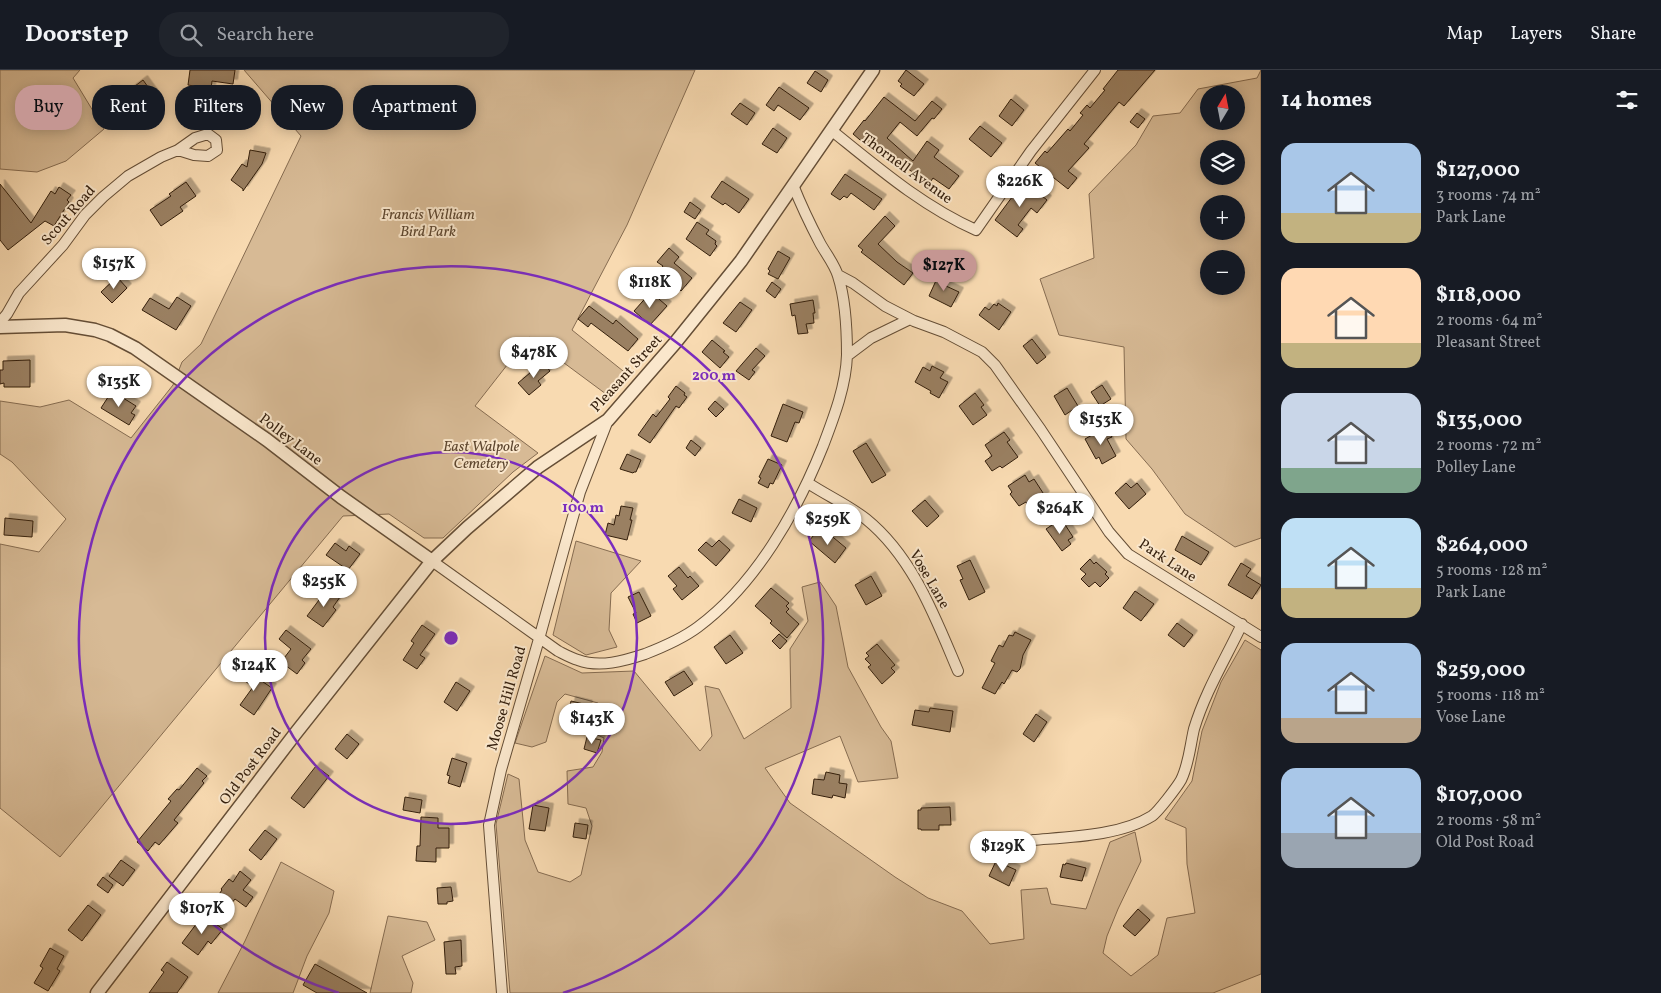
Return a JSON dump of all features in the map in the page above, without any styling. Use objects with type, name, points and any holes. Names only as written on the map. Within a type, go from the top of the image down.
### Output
[{"type":"street","name":"Pleasant Street","points":[[432,561],[538,467],[608,420],[675,343],[741,261],[873,70]]},
{"type":"street","name":"Thornell Avenue","points":[[831,130],[895,182],[954,220],[976,230],[1031,151],[1095,70]]},
{"type":"street","name":"Scout Road","points":[[0,322],[19,293],[63,245],[85,215],[103,197],[128,176],[161,157],[178,150]]},
{"type":"street","points":[[793,185],[805,215],[838,275]]},
{"type":"street","name":"Park Lane","points":[[838,275],[853,283],[885,306],[910,319],[944,332],[982,352],[995,365],[1109,532],[1128,554],[1261,637]]},
{"type":"street","name":"Polley Lane","points":[[0,327],[64,325],[95,330],[110,335],[135,348],[267,440],[341,497],[540,639],[579,661],[599,663],[623,661],[666,646],[698,628],[736,591],[782,531],[808,484],[837,408],[844,380],[847,356],[846,330],[838,275]]},
{"type":"street","points":[[847,356],[871,338],[910,319]]},
{"type":"street","name":"Moose Hill Road","points":[[502,993],[490,825],[501,770],[540,639],[580,492],[608,420]]},
{"type":"street","name":"Vose Lane","points":[[808,484],[866,519],[890,543],[910,568],[937,622],[958,671]]},
{"type":"street","name":"Old Post Road","points":[[97,993],[295,734],[432,561]]},
{"type":"street","points":[[1033,840],[1099,834],[1139,822],[1154,815],[1180,781],[1189,760],[1194,729],[1203,704],[1242,624]]},
{"type":"green space","points":[[0,70],[80,70],[73,78],[77,85],[15,85],[15,130],[82,130],[82,93],[92,109],[92,130],[103,130],[66,161],[37,172],[0,169]]},
{"type":"green space","name":"Francis William Bird Park","points":[[244,70],[695,70],[627,225],[572,330],[628,375],[610,397],[529,337],[475,406],[538,453],[513,472],[443,538],[424,538],[389,514],[343,516],[60,857],[0,808],[0,544],[39,552],[66,519],[12,462],[0,454],[0,401],[40,407],[69,400],[131,438],[173,385],[182,362],[201,344],[301,136],[296,130],[343,130],[343,85],[271,85],[271,101],[261,90],[261,85],[257,85]]},
{"type":"green space","points":[[1261,70],[1261,538],[1235,547],[1185,514],[1152,469],[1126,439],[1124,347],[1059,335],[1040,279],[1094,258],[1089,194],[1136,145],[1153,116],[1180,113],[1200,89],[1200,130],[1245,130],[1245,85],[1219,85],[1257,78]]},
{"type":"green space","points":[[576,541],[641,561],[611,593],[609,630],[617,647],[586,655],[553,635]]},
{"type":"green space","points":[[820,582],[836,606],[848,667],[881,727],[891,741],[898,778],[858,782],[840,736],[765,768],[790,803],[928,898],[962,911],[990,944],[1024,939],[1021,890],[1047,888],[1051,904],[1086,909],[1110,842],[1135,832],[1141,861],[1118,909],[1107,936],[1103,953],[1131,976],[1158,955],[1167,918],[1195,913],[1187,864],[1186,828],[1165,819],[1192,781],[1202,731],[1221,682],[1245,640],[1261,650],[1261,974],[1213,993],[510,993],[496,824],[508,774],[519,779],[525,840],[538,872],[570,882],[581,875],[592,826],[586,808],[568,804],[567,771],[593,767],[602,752],[604,738],[591,732],[598,703],[565,694],[557,702],[546,742],[532,747],[515,743],[545,656],[582,673],[634,671],[700,751],[712,736],[705,686],[719,689],[744,739],[791,708],[790,649],[808,621],[802,587]]},
{"type":"green space","points":[[281,862],[334,891],[329,913],[307,956],[293,993],[218,993],[245,941]]},
{"type":"green space","points":[[388,916],[427,922],[435,940],[402,956],[413,983],[411,993],[370,993]]},
{"type":"building","points":[[190,70],[235,70],[233,84],[212,81],[212,85],[188,85]]},
{"type":"building","points":[[906,70],[924,84],[914,96],[900,86],[902,84],[898,81]]},
{"type":"building","points":[[1118,70],[1155,70],[1124,106],[1119,102],[1084,144],[1089,148],[1068,171],[1077,178],[1068,189],[1035,163],[1045,151],[1047,153],[1068,129],[1070,131],[1083,115],[1080,113],[1087,105],[1090,108]]},
{"type":"building","points":[[815,71],[828,80],[821,92],[807,83]]},
{"type":"building","points":[[143,80],[147,85],[136,85]]},
{"type":"building","points":[[779,87],[809,108],[800,120],[778,105],[774,111],[766,105]]},
{"type":"building","points":[[884,97],[915,121],[932,101],[942,109],[917,136],[900,122],[887,138],[913,161],[927,141],[939,150],[934,157],[959,176],[949,189],[933,178],[929,184],[876,146],[873,151],[853,134]]},
{"type":"building","points":[[1011,99],[1024,110],[1012,126],[999,116]]},
{"type":"building","points":[[740,103],[755,113],[747,125],[731,114]]},
{"type":"building","points":[[1137,113],[1145,119],[1138,128],[1130,122]]},
{"type":"building","points":[[980,126],[1002,143],[991,157],[969,139]]},
{"type":"building","points":[[773,128],[787,138],[777,153],[762,144]]},
{"type":"building","points":[[250,150],[266,153],[262,164],[243,191],[231,180],[242,164],[247,167]]},
{"type":"building","points":[[845,174],[882,199],[874,210],[851,193],[847,198],[844,196],[840,200],[831,194]]},
{"type":"building","points":[[722,181],[749,199],[739,213],[725,203],[723,205],[711,197]]},
{"type":"building","points":[[1024,181],[1047,200],[1037,213],[1031,208],[1018,225],[1023,229],[1017,237],[995,220]]},
{"type":"building","points":[[186,182],[196,196],[180,207],[183,211],[161,226],[150,210],[171,196],[169,194]]},
{"type":"building","points":[[0,184],[31,223],[51,191],[55,194],[59,187],[71,195],[67,200],[69,202],[54,226],[45,221],[8,250],[0,240]]},
{"type":"building","points":[[690,202],[701,210],[695,219],[684,212]]},
{"type":"building","points":[[885,216],[895,226],[878,244],[897,262],[913,273],[904,285],[861,252],[863,250],[858,246]]},
{"type":"building","points":[[697,222],[709,230],[706,234],[716,241],[715,244],[717,246],[710,256],[686,239]]},
{"type":"building","points":[[669,248],[679,257],[674,263],[692,278],[681,291],[658,272],[663,266],[657,262]]},
{"type":"building","points":[[778,251],[790,258],[778,279],[768,274],[770,271],[768,269]]},
{"type":"building","points":[[939,274],[949,279],[946,286],[959,292],[951,307],[929,296]]},
{"type":"building","points":[[117,277],[127,288],[112,303],[101,292]]},
{"type":"building","points":[[772,282],[781,289],[775,298],[766,291]]},
{"type":"building","points":[[651,292],[667,306],[650,325],[634,311]]},
{"type":"building","points":[[177,297],[191,306],[176,330],[142,310],[150,298],[169,309]]},
{"type":"building","points":[[813,300],[814,323],[806,324],[808,333],[798,334],[795,315],[792,316],[790,304]]},
{"type":"building","points":[[740,302],[752,310],[736,332],[723,323]]},
{"type":"building","points":[[998,303],[1011,312],[999,330],[979,315],[985,307],[989,310],[994,304],[997,306]]},
{"type":"building","points":[[589,306],[613,324],[616,320],[638,339],[628,351],[591,323],[588,327],[578,319]]},
{"type":"building","points":[[1032,339],[1046,357],[1037,364],[1023,346]]},
{"type":"building","points":[[712,340],[729,357],[720,368],[702,352]]},
{"type":"building","points":[[756,348],[765,356],[752,370],[755,372],[749,380],[736,371]]},
{"type":"building","points":[[30,360],[30,387],[4,387],[4,383],[0,384],[0,370],[3,370],[3,361]]},
{"type":"building","points":[[543,362],[550,371],[538,381],[541,385],[529,395],[518,383]]},
{"type":"building","points":[[932,366],[944,372],[940,378],[948,382],[939,398],[915,382],[923,367],[930,371]]},
{"type":"building","points":[[1102,385],[1111,399],[1100,406],[1091,392]]},
{"type":"building","points":[[676,386],[687,397],[679,408],[676,406],[650,443],[638,435],[653,414],[656,417],[670,399],[668,397]]},
{"type":"building","points":[[1067,388],[1078,406],[1065,415],[1054,396]]},
{"type":"building","points":[[112,391],[136,406],[131,413],[135,415],[129,425],[101,408]]},
{"type":"building","points":[[975,393],[984,405],[981,407],[987,415],[973,425],[959,406]]},
{"type":"building","points":[[715,401],[724,409],[716,417],[708,409]]},
{"type":"building","points":[[783,404],[803,412],[799,423],[795,422],[787,442],[771,436]]},
{"type":"building","points":[[1106,427],[1112,437],[1107,439],[1116,456],[1102,464],[1099,457],[1096,459],[1085,439]]},
{"type":"building","points":[[1004,432],[1010,440],[1007,442],[1018,457],[1002,468],[1000,466],[992,471],[985,461],[992,456],[985,445]]},
{"type":"building","points":[[691,440],[701,448],[695,456],[686,448]]},
{"type":"building","points":[[866,443],[886,475],[872,483],[853,451]]},
{"type":"building","points":[[627,454],[641,460],[636,472],[633,473],[620,469]]},
{"type":"building","points":[[768,459],[782,465],[773,484],[770,483],[768,488],[758,483]]},
{"type":"building","points":[[1025,475],[1029,482],[1034,479],[1045,496],[1029,507],[1026,502],[1019,506],[1010,494],[1012,492],[1008,486]]},
{"type":"building","points":[[1126,483],[1131,488],[1137,483],[1146,494],[1129,509],[1115,493]]},
{"type":"building","points":[[739,499],[757,508],[751,522],[732,513]]},
{"type":"building","points":[[925,500],[939,516],[927,527],[912,511]]},
{"type":"building","points":[[621,506],[633,508],[627,540],[605,535],[608,523],[614,525],[616,515],[619,516]]},
{"type":"building","points":[[5,518],[33,521],[32,537],[4,535]]},
{"type":"building","points":[[1058,521],[1061,525],[1064,523],[1073,537],[1068,540],[1071,544],[1062,551],[1046,529]]},
{"type":"building","points":[[818,530],[825,536],[828,533],[846,548],[835,563],[809,541]]},
{"type":"building","points":[[1182,536],[1209,552],[1201,565],[1175,550]]},
{"type":"building","points":[[719,540],[730,550],[716,566],[698,550],[706,542],[712,547]]},
{"type":"building","points":[[335,543],[346,551],[349,546],[360,554],[348,570],[326,555]]},
{"type":"building","points":[[1090,559],[1094,564],[1096,562],[1107,572],[1105,574],[1109,578],[1100,587],[1095,582],[1089,587],[1081,579],[1086,574],[1080,569]]},
{"type":"building","points":[[970,560],[985,592],[969,600],[960,580],[963,579],[957,566]]},
{"type":"building","points":[[1241,563],[1251,569],[1246,576],[1261,585],[1252,599],[1228,585]]},
{"type":"building","points":[[679,567],[688,578],[690,576],[699,586],[682,600],[673,589],[677,586],[668,576]]},
{"type":"building","points":[[871,576],[882,596],[866,605],[855,585]]},
{"type":"building","points":[[328,588],[340,597],[333,607],[336,610],[323,627],[307,616]]},
{"type":"building","points":[[771,588],[789,603],[786,606],[789,609],[786,612],[799,624],[787,638],[755,606]]},
{"type":"building","points":[[1135,591],[1154,604],[1141,621],[1123,608]]},
{"type":"building","points":[[639,592],[651,616],[637,623],[633,614],[636,613],[628,597]]},
{"type":"building","points":[[1177,623],[1193,635],[1184,647],[1168,635]]},
{"type":"building","points":[[422,625],[435,634],[420,655],[425,658],[417,669],[403,660],[414,643],[411,641]]},
{"type":"building","points":[[286,630],[311,649],[302,660],[305,663],[297,674],[281,662],[291,649],[279,639]]},
{"type":"building","points":[[1015,632],[1031,640],[1023,655],[1020,669],[1017,672],[1012,670],[1004,684],[1002,682],[995,694],[982,688],[995,663],[991,661],[999,645],[1003,647],[1009,635],[1013,636]]},
{"type":"building","points":[[779,634],[787,641],[780,649],[772,641]]},
{"type":"building","points":[[730,635],[743,653],[726,664],[714,647]]},
{"type":"building","points":[[877,644],[895,665],[891,668],[895,672],[882,684],[868,667],[871,665],[865,659],[869,656],[866,653]]},
{"type":"building","points":[[241,667],[272,688],[254,715],[240,705],[253,687],[236,674]]},
{"type":"building","points":[[684,671],[693,684],[674,696],[665,682]]},
{"type":"building","points":[[456,682],[470,691],[457,711],[444,702]]},
{"type":"building","points":[[571,701],[588,705],[582,734],[572,731],[574,723],[566,722]]},
{"type":"building","points":[[930,708],[953,711],[950,732],[912,725],[915,710],[929,712]]},
{"type":"building","points":[[1036,714],[1047,722],[1034,742],[1023,734]]},
{"type":"building","points":[[347,734],[359,744],[347,759],[335,749]]},
{"type":"building","points":[[587,737],[601,740],[597,753],[584,749]]},
{"type":"building","points":[[452,758],[467,763],[460,787],[448,783],[450,776],[447,775]]},
{"type":"building","points":[[316,766],[329,776],[304,808],[291,798]]},
{"type":"building","points":[[197,768],[207,776],[202,781],[204,783],[174,820],[178,823],[159,845],[155,842],[148,851],[137,842],[171,801],[168,799],[177,789],[179,790]]},
{"type":"building","points":[[826,772],[840,775],[839,783],[847,784],[845,798],[833,795],[832,798],[812,794],[814,779],[824,780]]},
{"type":"building","points":[[405,797],[422,800],[420,813],[403,810]]},
{"type":"building","points":[[533,805],[549,808],[545,831],[529,829]]},
{"type":"building","points":[[950,807],[951,825],[939,825],[939,830],[918,829],[918,810],[921,810],[921,808]]},
{"type":"building","points":[[421,817],[438,818],[438,828],[449,828],[449,848],[436,848],[436,862],[416,861],[417,846],[420,846]]},
{"type":"building","points":[[575,823],[588,825],[586,839],[573,837]]},
{"type":"building","points":[[265,830],[277,839],[261,860],[249,850]]},
{"type":"building","points":[[121,860],[135,870],[123,886],[109,876]]},
{"type":"building","points":[[996,861],[1016,870],[1009,886],[989,876]]},
{"type":"building","points":[[1066,863],[1086,868],[1082,881],[1060,877],[1063,864],[1065,865]]},
{"type":"building","points":[[240,871],[251,880],[243,890],[253,897],[246,907],[235,899],[229,906],[217,897],[229,879],[233,882]]},
{"type":"building","points":[[103,877],[113,885],[108,893],[97,885]]},
{"type":"building","points":[[451,887],[453,901],[447,902],[447,904],[438,904],[437,888]]},
{"type":"building","points":[[88,905],[101,915],[82,941],[68,930]]},
{"type":"building","points":[[1138,909],[1150,920],[1135,936],[1123,926]]},
{"type":"building","points":[[203,915],[223,929],[211,944],[208,941],[198,955],[182,943]]},
{"type":"building","points":[[461,940],[462,966],[455,967],[456,974],[446,974],[444,942]]},
{"type":"building","points":[[50,948],[64,956],[57,969],[60,971],[48,991],[34,983],[43,968],[40,966]]},
{"type":"building","points":[[167,962],[188,977],[177,993],[149,993],[164,972],[161,970]]},
{"type":"building","points":[[315,964],[367,993],[317,993],[303,985]]},
{"type":"park label","name":"East Walpole Cemetery","points":[[481,454]]}]
